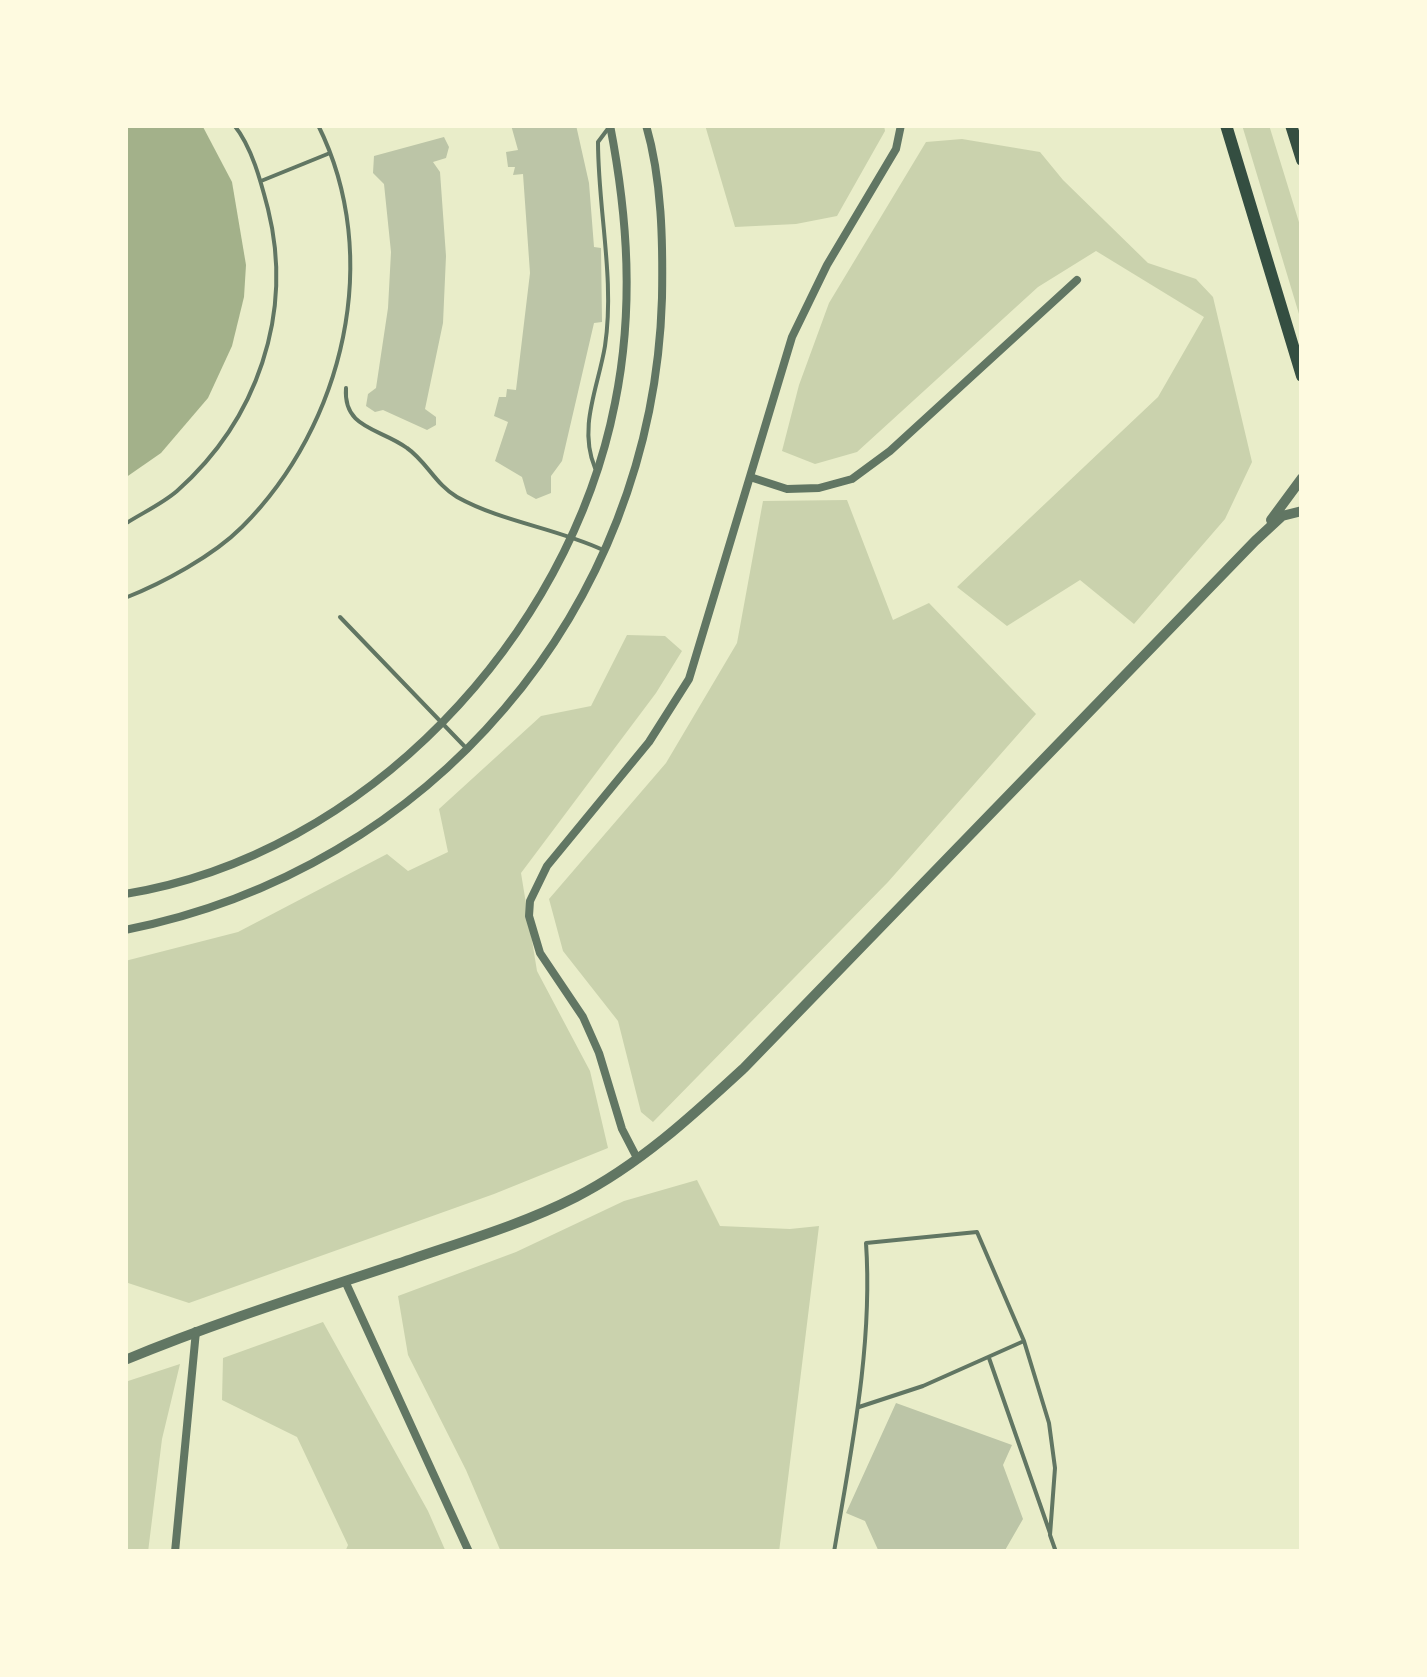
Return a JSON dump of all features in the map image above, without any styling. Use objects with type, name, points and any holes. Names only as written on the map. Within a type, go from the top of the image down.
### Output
[{"type":"main road","points":[[1226,125],[1302,376]]},
{"type":"main road","points":[[1292,126],[1302,148]]},
{"type":"main road","points":[[1292,126],[1302,160]]},
{"type":"street","points":[[125,894],[204,873],[269,846],[332,812],[390,771],[442,724],[494,667],[526,620],[573,536],[597,472],[615,404],[627,300],[623,194],[610,125]]},
{"type":"street","points":[[125,930],[172,921],[254,893],[331,855],[403,807],[468,750],[522,690],[568,623],[605,551],[641,452],[660,348],[663,242],[646,125]]},
{"type":"street","points":[[637,1158],[608,1089],[600,1052],[583,1017],[540,954],[530,901],[547,866],[649,742],[689,678],[792,337],[826,265],[896,148],[901,125]]},
{"type":"street","points":[[750,477],[787,489],[819,488],[852,480],[890,451],[1077,280]]},
{"type":"street","points":[[1255,541],[1302,478]]},
{"type":"street","points":[[125,1360],[196,1331],[513,1226],[579,1196],[637,1158],[693,1115],[744,1068],[1255,541],[1282,516],[1302,510]]},
{"type":"street","points":[[344,1281],[469,1552]]},
{"type":"street","points":[[175,1552],[196,1331]]},
{"type":"lane","points":[[125,524],[174,493],[222,445],[246,407],[264,365],[278,285],[274,234],[261,181],[234,125]]},
{"type":"lane","points":[[125,598],[184,569],[241,528],[285,472],[322,410],[341,349],[352,288],[348,229],[330,153],[318,125]]},
{"type":"lane","points":[[597,472],[585,433],[605,342],[598,142],[610,125]]},
{"type":"lane","points":[[261,181],[330,153]]},
{"type":"lane","points":[[346,388],[345,402],[352,418],[408,448],[452,494],[478,508],[573,536],[605,551]]},
{"type":"lane","points":[[340,617],[468,750]]},
{"type":"lane","points":[[835,1551],[859,1406],[868,1272],[866,1243],[977,1232],[1024,1341],[1049,1424],[1055,1468],[1050,1534]]},
{"type":"lane","points":[[859,1406],[924,1386],[1024,1341]]},
{"type":"lane","points":[[989,1358],[1056,1552]]},
{"type":"shaded area","points":[[125,125],[202,125],[232,182],[246,265],[244,297],[232,346],[208,398],[161,453],[125,478]]},
{"type":"shaded area","points":[[705,125],[884,125],[885,131],[837,216],[796,224],[735,227]]},
{"type":"shaded area","points":[[1242,125],[1269,125],[1302,232],[1302,324]]},
{"type":"shaded area","points":[[962,139],[1040,152],[1063,180],[1148,263],[1196,279],[1213,297],[1252,462],[1225,519],[1134,624],[1080,580],[1007,626],[957,587],[1158,397],[1204,317],[1096,251],[1038,287],[857,452],[815,464],[782,451],[799,385],[829,303],[926,142]]},
{"type":"shaded area","points":[[847,500],[893,620],[929,603],[1036,714],[888,882],[653,1122],[641,1112],[618,1021],[563,951],[549,899],[666,763],[737,643],[763,501]]},
{"type":"shaded area","points":[[627,635],[665,636],[682,651],[656,693],[521,873],[537,971],[590,1071],[608,1148],[494,1194],[189,1303],[125,1282],[125,961],[238,932],[387,854],[408,871],[448,852],[439,809],[541,716],[591,706]]},
{"type":"shaded area","points":[[697,1180],[720,1226],[819,1226],[779,1552],[501,1552],[466,1470],[408,1355],[398,1296],[516,1252],[624,1201]]},
{"type":"shaded area","points":[[323,1322],[428,1511],[446,1552],[345,1552],[348,1545],[297,1437],[222,1400],[223,1358]]},
{"type":"shaded area","points":[[180,1364],[162,1439],[148,1552],[125,1552],[125,1382]]},
{"type":"building","points":[[511,125],[576,125],[589,183],[594,247],[601,248],[602,322],[594,323],[562,461],[551,476],[551,493],[536,499],[527,494],[522,477],[495,461],[508,422],[494,416],[499,397],[506,397],[507,389],[516,390],[530,273],[523,174],[513,175],[515,167],[508,167],[506,152],[518,150]]},
{"type":"building","points":[[444,137],[449,147],[446,158],[433,162],[440,172],[446,256],[443,323],[425,409],[436,417],[436,425],[427,430],[366,406],[368,394],[376,388],[388,308],[391,252],[384,184],[373,173],[374,156]]},
{"type":"building","points":[[896,1403],[1012,1445],[1003,1465],[1023,1519],[1004,1552],[879,1552],[865,1521],[846,1513]]}]
